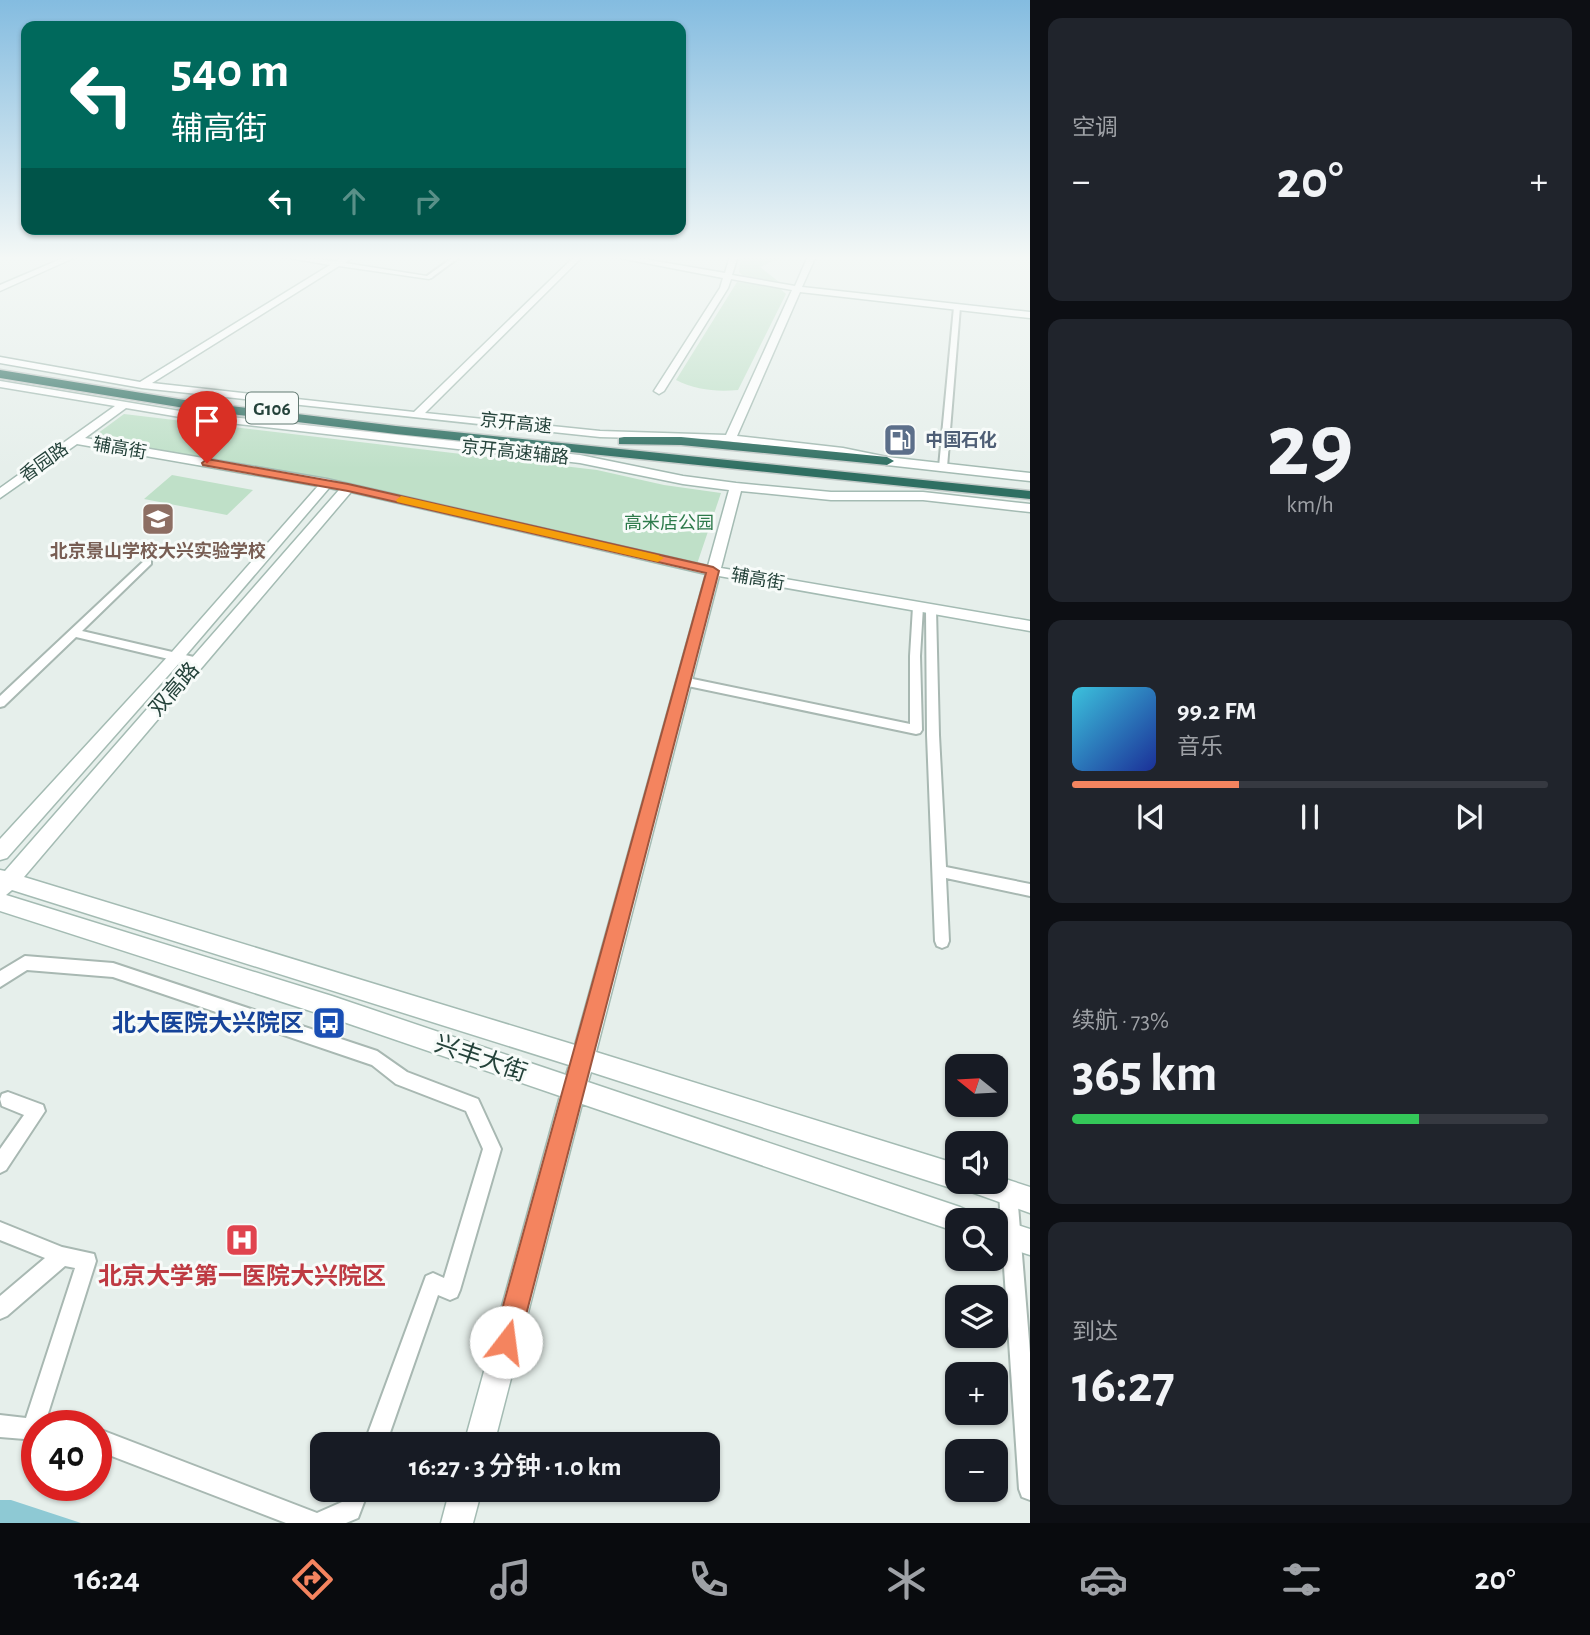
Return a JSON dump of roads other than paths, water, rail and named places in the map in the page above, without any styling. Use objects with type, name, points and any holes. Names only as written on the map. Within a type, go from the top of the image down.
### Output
[{"type":"highway","name":"京开高速","points":[[0,367],[87,384],[202,400],[544,442],[1030,488]]},
{"type":"highway","name":"京开高速","points":[[0,374],[197,406],[1030,495]]},
{"type":"highway","points":[[544,442],[681,441],[887,461]]},
{"type":"highway","points":[[544,442],[678,472],[923,496]]},
{"type":"street","points":[[146,385],[241,327]]},
{"type":"street","points":[[412,415],[500,327]]},
{"type":"street","points":[[659,391],[698,327]]},
{"type":"street","points":[[730,439],[781,327]]},
{"type":"street","points":[[943,467],[955,327]]},
{"type":"street","name":"京开高速辅路","points":[[0,360],[146,385],[600,434],[730,439],[843,451],[887,461],[1030,477]]},
{"type":"street","name":"京开高速辅路","points":[[0,384],[122,406],[580,459],[684,480],[736,487],[831,496],[923,496],[1030,508]]},
{"type":"street","name":"香园路","points":[[0,494],[122,406]]},
{"type":"street","name":"辅高街","points":[[76,440],[327,483],[713,571],[1030,626]]},
{"type":"street","name":"双高路","points":[[0,852],[176,657],[327,483]]},
{"type":"street","points":[[481,1432],[736,487]]},
{"type":"street","name":"双高路","points":[[2,888],[348,488]]},
{"type":"street","points":[[0,703],[148,562]]},
{"type":"street","points":[[683,681],[916,730],[915,656],[925,608]]},
{"type":"street","points":[[925,608],[942,941]]},
{"type":"street","points":[[74,633],[198,662]]},
{"type":"street","points":[[121,718],[145,723]]},
{"type":"street","points":[[939,871],[1030,890]]},
{"type":"street","name":"兴丰大街","points":[[2,888],[185,933],[945,1173]]},
{"type":"street","name":"兴丰大街","points":[[2,888],[332,1007],[945,1215]]},
{"type":"street","points":[[0,980],[25,963],[113,970],[377,1059],[402,1078],[472,1105],[492,1149],[450,1290],[433,1283],[379,1432]]},
{"type":"street","points":[[0,1164],[37,1111],[8,1100]]},
{"type":"street","points":[[1019,1197],[1012,1237],[1030,1489]]},
{"type":"street","points":[[0,1230],[62,1256],[87,1261],[41,1410]]},
{"type":"street","points":[[0,1310],[62,1256]]},
{"type":"street","points":[[0,1426],[21,1428]]},
{"type":"street","points":[[112,1445],[317,1523],[350,1510],[353,1502]]},
{"type":"street","points":[[457,1523],[463,1502]]},
{"type":"water","points":[[0,1500],[11,1500],[81,1523],[0,1523]]},
{"type":"place","name":"中国石化","points":[[900,440]]},
{"type":"place","name":"北京景山学校大兴实验学校","points":[[158,519]]},
{"type":"place","name":"北大医院大兴院区","points":[[329,1023]]},
{"type":"place","name":"北京大学第一医院大兴院区","points":[[242,1240]]},
{"type":"park label","name":"高米店公园","points":[[669,523]]}]
